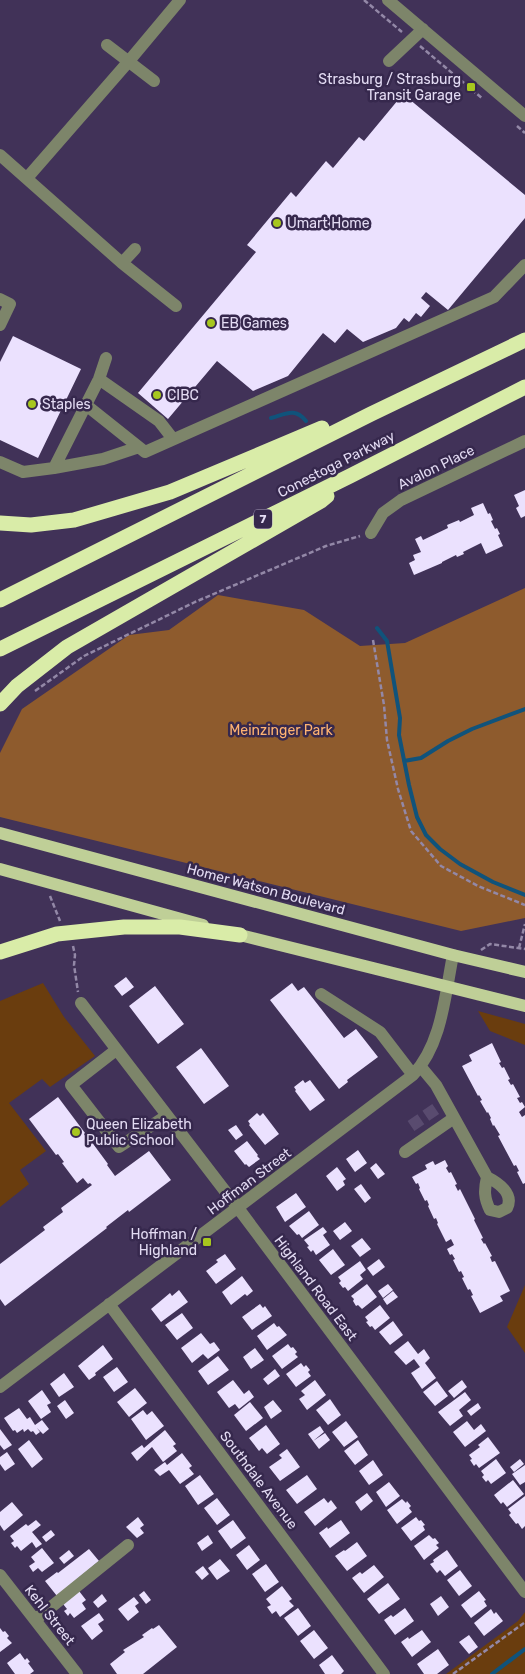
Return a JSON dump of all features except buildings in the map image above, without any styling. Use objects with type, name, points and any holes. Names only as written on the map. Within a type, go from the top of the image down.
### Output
[{"type":"highway","name":"Conestoga Parkway","points":[[0,600],[371,414],[525,340]]},
{"type":"highway","name":"Conestoga Parkway","points":[[0,649],[525,387]]},
{"type":"highway","points":[[0,523],[31,525],[74,520],[170,492],[326,426],[371,414]]},
{"type":"highway","points":[[0,704],[17,686],[67,647],[321,501],[350,476]]},
{"type":"highway","points":[[0,952],[57,934],[124,927],[180,927],[240,935]]},
{"type":"main road","name":"Homer Watson Boulevard","points":[[0,832],[453,955],[525,972]]},
{"type":"main road","points":[[0,869],[240,935],[525,1006]]},
{"type":"street","points":[[27,178],[180,0]]},
{"type":"street","points":[[388,0],[525,116]]},
{"type":"street","points":[[389,61],[423,29]]},
{"type":"street","points":[[107,44],[154,81]]},
{"type":"street","points":[[0,155],[122,263],[176,306]]},
{"type":"street","points":[[122,263],[135,249]]},
{"type":"street","points":[[86,405],[145,452],[494,297],[525,265]]},
{"type":"street","points":[[0,299],[10,304],[0,325]]},
{"type":"street","points":[[54,468],[99,379],[106,358]]},
{"type":"street","points":[[99,379],[159,421],[173,439]]},
{"type":"street","name":"Avalon Place","points":[[371,533],[383,514],[401,500],[525,442]]},
{"type":"street","points":[[0,462],[23,472],[103,459],[139,447]]},
{"type":"street","name":"Hoffman Street","points":[[0,1387],[417,1071],[430,1051],[439,1022],[453,955]]},
{"type":"street","points":[[322,994],[380,1032],[417,1071],[436,1085],[443,1104],[454,1118],[487,1177]]},
{"type":"street","name":"Highland Road East","points":[[80,1003],[238,1208],[525,1592]]},
{"type":"street","points":[[116,1050],[71,1085],[118,1147],[166,1116]]},
{"type":"street","points":[[405,1152],[454,1118]]},
{"type":"street","name":"Southdale Avenue","points":[[109,1304],[384,1674]]},
{"type":"street","points":[[35,1620],[128,1545]]},
{"type":"street","name":"Kehl Street","points":[[0,1575],[77,1674]]},
{"type":"path","points":[[364,0],[487,102]]},
{"type":"path","points":[[510,121],[525,133]]},
{"type":"path","points":[[30,695],[84,656],[195,602],[326,546],[371,533]]},
{"type":"path","points":[[373,640],[384,705],[387,740],[398,789],[412,831],[441,866],[478,886],[525,905]]},
{"type":"path","points":[[50,896],[58,918],[74,948],[74,965],[80,1003]]},
{"type":"path","points":[[520,948],[525,924]]},
{"type":"path","points":[[480,950],[490,944],[525,949]]},
{"type":"path","points":[[453,1674],[524,1623]]},
{"type":"shaded area","points":[[43,983],[64,1017],[95,1056],[50,1087],[42,1079],[9,1103],[46,1151],[20,1170],[29,1184],[0,1207],[0,1001]]},
{"type":"shaded area","points":[[478,1011],[525,1024],[525,1045],[490,1031]]},
{"type":"shaded area","points":[[525,1285],[525,1353],[507,1327]]},
{"type":"shaded area","points":[[525,1612],[525,1674],[446,1674],[518,1621]]},
{"type":"green space","name":"Meinzinger Park","points":[[525,588],[525,918],[461,931],[0,817],[0,753],[22,709],[129,635],[169,630],[218,595],[304,610],[360,646],[405,643]]},
{"type":"waterway","points":[[271,418],[294,413],[306,421]]},
{"type":"waterway","points":[[377,628],[387,641],[400,718],[399,735],[409,785],[417,817],[426,835],[440,849],[460,864],[493,882],[525,895]]},
{"type":"waterway","points":[[404,761],[421,758],[472,729],[525,709]]},
{"type":"waterway","points":[[492,1674],[525,1649]]},
{"type":"tunnel","points":[[411,1126],[440,1106]]},
{"type":"place","name":"Strasburg / Strasburg Transit Garage","points":[[471,87]]},
{"type":"place","name":"Umart Home","points":[[277,223]]},
{"type":"place","name":"EB Games","points":[[211,323]]},
{"type":"place","name":"CIBC","points":[[157,395]]},
{"type":"place","name":"Staples","points":[[32,404]]},
{"type":"place","name":"Queen Elizabeth Public School","points":[[76,1132]]},
{"type":"place","name":"Hoffman / Highland","points":[[207,1242]]}]
